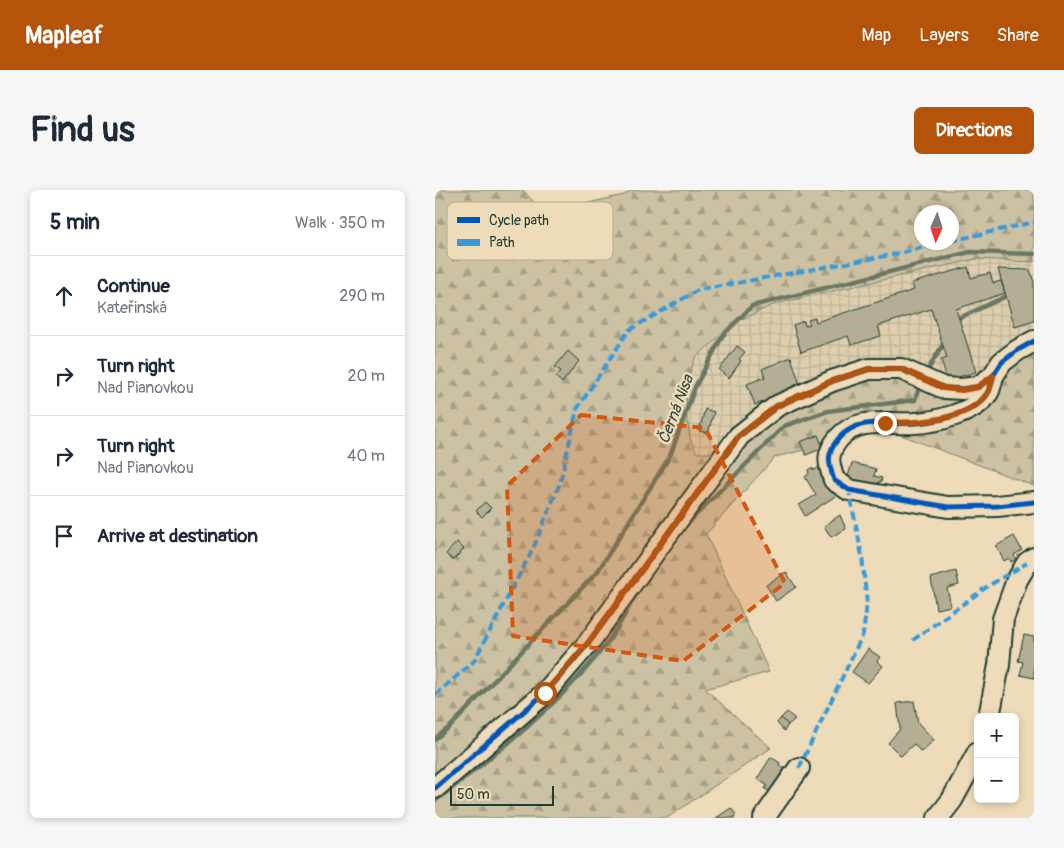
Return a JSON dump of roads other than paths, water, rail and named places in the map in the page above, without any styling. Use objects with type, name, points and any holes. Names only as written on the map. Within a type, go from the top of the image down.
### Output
[{"type":"street","points":[[1034,341],[1002,362],[993,376],[987,394],[970,409],[950,416],[915,423],[855,425],[845,431],[833,445],[829,454],[834,480],[849,490],[948,507],[997,506],[1034,502]]},
{"type":"street","points":[[435,788],[545,693],[589,642],[739,436],[777,406],[832,381],[869,369],[901,369],[944,388],[962,390],[978,387],[993,376]]},
{"type":"street","points":[[990,713],[999,665],[1003,619],[1017,580],[1027,563],[1034,558]]},
{"type":"street","points":[[938,818],[952,800],[975,758]]},
{"type":"street","points":[[764,818],[799,768]]},
{"type":"waterway","name":"Černá Nisa","points":[[435,739],[452,725],[598,571],[670,456],[695,387],[723,335],[752,306],[970,252],[1034,254]]},
{"type":"waterway","points":[[956,321],[1011,294]]},
{"type":"waterway","points":[[926,373],[945,341]]},
{"type":"waterway","points":[[686,525],[784,426],[828,411],[915,400],[921,382]]},
{"type":"waterway","points":[[435,801],[504,747],[569,687],[589,666],[611,638],[636,594]]}]
